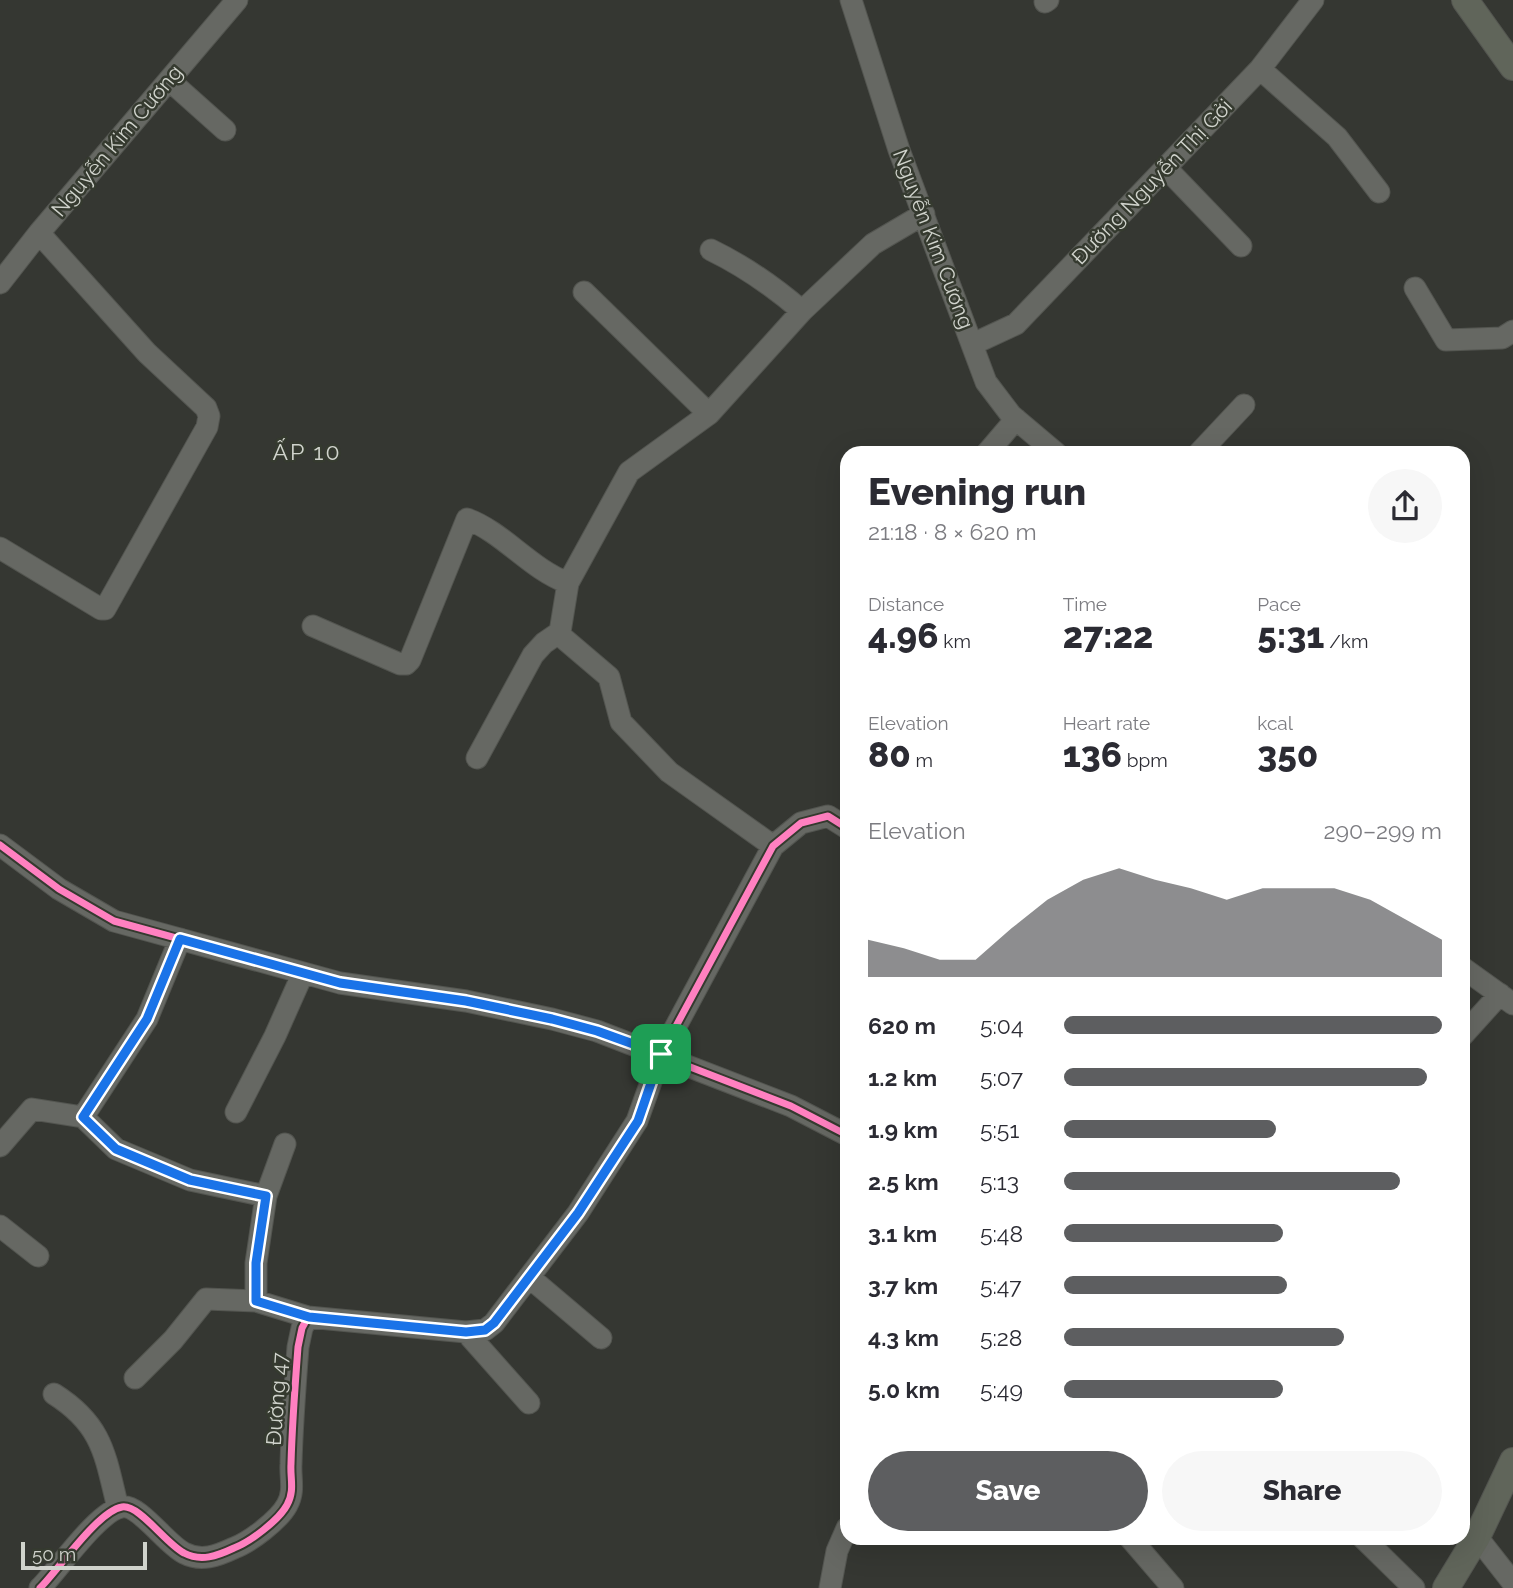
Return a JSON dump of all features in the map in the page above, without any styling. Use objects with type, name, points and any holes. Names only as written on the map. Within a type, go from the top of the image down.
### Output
[{"type":"main road","points":[[1465,0],[1513,67]]},
{"type":"main road","points":[[1446,1588],[1477,1537],[1513,1461]]},
{"type":"street","name":"Nguyễn Kim Cương","points":[[0,284],[39,233],[237,0]]},
{"type":"street","name":"Nguyễn Kim Cương","points":[[851,0],[900,149],[986,382],[1016,419],[1048,446]]},
{"type":"street","name":"Đường Nguyễn Thị Gởi","points":[[973,344],[1016,324],[1260,69],[1313,0]]},
{"type":"street","points":[[1260,69],[1337,137],[1379,192]]},
{"type":"street","points":[[169,80],[225,130]]},
{"type":"street","points":[[1166,168],[1241,246]]},
{"type":"street","points":[[773,846],[669,772],[621,722],[609,677],[562,637],[560,632],[568,583],[629,472],[709,414],[802,311],[873,244],[924,214]]},
{"type":"street","points":[[0,548],[101,609],[106,609],[207,427],[209,416],[206,408],[147,353],[39,233]]},
{"type":"street","points":[[711,250],[776,289],[802,311]]},
{"type":"street","points":[[1415,288],[1446,340],[1502,338],[1513,331]]},
{"type":"street","points":[[584,292],[709,414]]},
{"type":"street","points":[[1206,446],[1244,405]]},
{"type":"street","points":[[993,446],[1016,419]]},
{"type":"street","points":[[313,626],[400,664],[406,664],[410,660],[467,519],[550,576],[568,583]]},
{"type":"street","points":[[477,758],[533,655],[560,632]]},
{"type":"street","points":[[135,1378],[173,1340],[206,1299],[256,1301],[309,1317],[466,1332],[485,1330],[494,1323],[578,1213],[638,1121],[661,1054],[773,846],[801,823],[828,816],[840,824]]},
{"type":"street","points":[[1,847],[59,889],[114,921],[340,983],[466,1001],[597,1031],[791,1106],[840,1131]]},
{"type":"street","points":[[83,1117],[147,1019],[180,939]]},
{"type":"street","points":[[1470,973],[1507,999],[1470,1029]]},
{"type":"street","points":[[236,1112],[303,974]]},
{"type":"street","points":[[0,1146],[32,1109],[83,1117],[116,1149],[190,1180],[266,1196]]},
{"type":"street","points":[[256,1301],[256,1263],[266,1196],[285,1144]]},
{"type":"street","points":[[0,1226],[38,1256]]},
{"type":"street","points":[[529,1277],[601,1338]]},
{"type":"street","name":"Đường 47","points":[[118,1508],[129,1506],[167,1542],[185,1554],[202,1559],[244,1544],[279,1516],[288,1504],[293,1488],[290,1467],[298,1347],[302,1328],[309,1317]]},
{"type":"street","points":[[466,1332],[529,1403]]},
{"type":"street","points":[[40,1588],[56,1573],[99,1520],[118,1508],[104,1449],[94,1429],[73,1406],[54,1394]]},
{"type":"street","points":[[1477,1537],[1513,1583]]},
{"type":"street","points":[[831,1588],[840,1543]]},
{"type":"street","points":[[1136,1545],[1172,1588]]},
{"type":"street","points":[[1370,1545],[1414,1588]]},
{"type":"cycle path","points":[[40,1588],[91,1529],[112,1511],[122,1507],[136,1512],[184,1553],[197,1557],[215,1555],[241,1545],[278,1517],[291,1495],[298,1347],[302,1328],[308,1317],[466,1332],[485,1330],[494,1323],[578,1213],[637,1121],[661,1054],[773,846],[801,823],[828,816],[840,824]]},
{"type":"cycle path","points":[[0,845],[59,889],[114,921],[340,983],[466,1001],[597,1031],[791,1106],[840,1131]]},
{"type":"district","name":"ẤP 10","points":[[307,452]]},
{"type":"route","points":[[180,939],[340,983],[466,1001],[552,1019],[597,1031],[661,1054],[638,1121],[578,1213],[494,1323],[485,1330],[466,1332],[309,1317],[256,1301],[256,1263],[266,1196],[190,1180],[116,1149],[83,1117],[147,1019],[180,939]]}]
